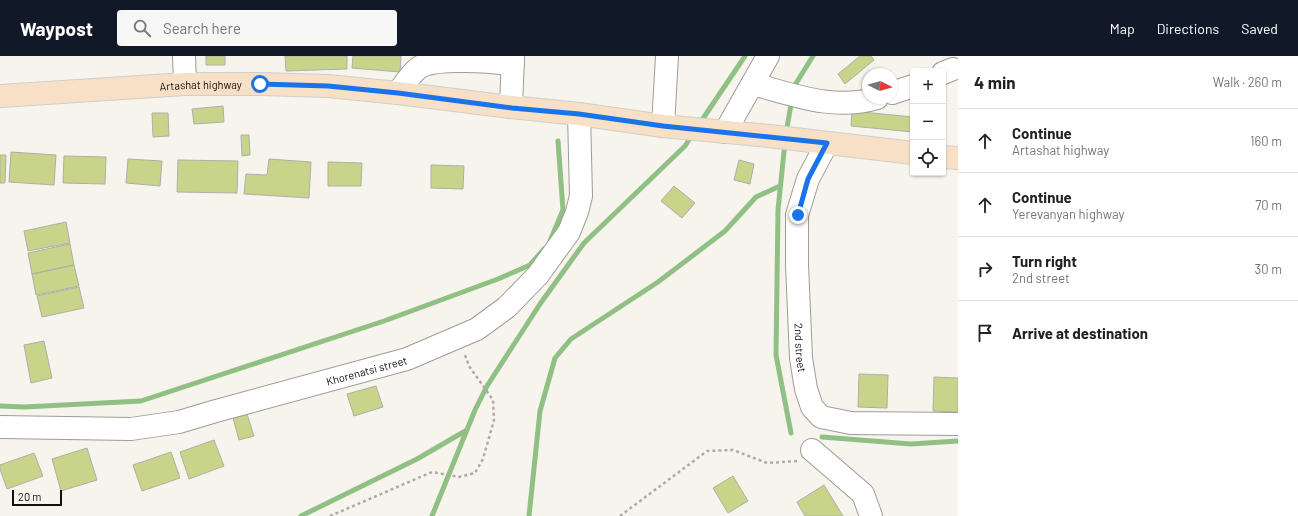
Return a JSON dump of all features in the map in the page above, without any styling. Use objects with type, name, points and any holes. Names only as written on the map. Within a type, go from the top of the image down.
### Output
[{"type":"main road","name":"Artashat highway","points":[[0,96],[185,84],[328,86],[398,93],[512,108],[579,114],[663,126],[797,139],[910,153]]},
{"type":"main road","points":[[946,157],[958,158]]},
{"type":"street","points":[[184,56],[185,84]]},
{"type":"street","points":[[663,126],[668,56]]},
{"type":"street","points":[[725,132],[768,56]]},
{"type":"street","points":[[398,93],[419,67],[435,62],[513,60],[512,108]]},
{"type":"street","points":[[753,84],[810,100],[837,104],[862,102]]},
{"type":"street","points":[[898,91],[910,87]]},
{"type":"street","name":"Khorenatsi street","points":[[0,427],[131,429],[180,422],[407,359],[477,329],[507,307],[538,275],[569,232],[577,212],[581,196],[579,114]]},
{"type":"street","name":"2nd street","points":[[827,143],[808,179],[798,215],[797,265],[801,358],[806,389],[812,407],[821,417],[851,423],[958,424]]},
{"type":"street","points":[[812,450],[864,494],[871,516]]},
{"type":"path","points":[[330,516],[432,472],[459,477],[475,473],[483,459],[494,420],[493,400],[469,366],[460,337]]},
{"type":"path","points":[[620,516],[707,451],[733,450],[767,463],[796,461],[812,450]]},
{"type":"building","points":[[206,56],[225,56],[225,65],[206,65]]},
{"type":"building","points":[[285,56],[347,56],[347,69],[286,71]]},
{"type":"building","points":[[353,56],[401,56],[400,72],[352,68]]},
{"type":"building","points":[[860,56],[871,56],[874,60],[864,68],[862,68],[862,70],[845,84],[838,74]]},
{"type":"building","points":[[223,106],[224,122],[194,124],[192,109]]},
{"type":"building","points":[[852,111],[910,117],[910,132],[851,126]]},
{"type":"building","points":[[152,113],[168,113],[169,136],[153,137]]},
{"type":"building","points":[[241,135],[249,135],[250,155],[242,156]]},
{"type":"building","points":[[11,152],[56,155],[54,185],[9,182]]},
{"type":"building","points":[[0,155],[6,155],[5,183],[0,183]]},
{"type":"building","points":[[64,156],[106,157],[105,184],[63,183]]},
{"type":"building","points":[[128,159],[162,161],[160,186],[126,183]]},
{"type":"building","points":[[269,159],[311,162],[309,198],[244,194],[246,174],[267,175]]},
{"type":"building","points":[[178,160],[238,161],[237,193],[177,192]]},
{"type":"building","points":[[739,160],[754,164],[750,184],[734,180]]},
{"type":"building","points":[[328,162],[362,163],[361,186],[328,186]]},
{"type":"building","points":[[431,165],[464,166],[463,189],[431,188]]},
{"type":"building","points":[[674,186],[695,203],[682,218],[661,201]]},
{"type":"building","points":[[66,222],[70,243],[28,251],[24,231]]},
{"type":"building","points":[[70,244],[74,265],[32,274],[28,253]]},
{"type":"building","points":[[74,265],[79,286],[36,295],[32,274]]},
{"type":"building","points":[[79,287],[84,308],[42,317],[37,296]]},
{"type":"building","points":[[44,341],[52,378],[31,383],[24,345]]},
{"type":"building","points":[[859,374],[888,375],[887,408],[858,407]]},
{"type":"building","points":[[934,377],[958,378],[958,412],[933,411]]},
{"type":"building","points":[[376,386],[383,407],[354,416],[347,394]]},
{"type":"building","points":[[247,414],[254,436],[239,440],[233,418]]},
{"type":"building","points":[[214,440],[224,466],[189,479],[180,452]]},
{"type":"building","points":[[87,448],[97,480],[61,491],[52,459]]},
{"type":"building","points":[[171,452],[180,478],[142,491],[133,465]]},
{"type":"building","points":[[34,453],[43,476],[7,489],[0,465]]},
{"type":"building","points":[[733,476],[748,501],[728,513],[713,488]]},
{"type":"building","points":[[824,485],[843,516],[805,516],[797,502]]},
{"type":"waterway","points":[[700,123],[745,56]]},
{"type":"waterway","points":[[794,89],[813,56]]},
{"type":"waterway","points":[[786,133],[792,99]]},
{"type":"waterway","points":[[432,516],[475,410],[487,386],[540,304],[584,243],[685,146],[692,135]]},
{"type":"waterway","points":[[550,241],[563,210],[558,141]]},
{"type":"waterway","points":[[785,142],[778,210],[776,355],[791,433]]},
{"type":"waterway","points":[[529,516],[540,411],[555,358],[571,339],[658,282],[725,231],[756,197],[780,186]]},
{"type":"waterway","points":[[0,406],[24,407],[141,401],[384,321],[498,279],[530,265],[544,249]]},
{"type":"waterway","points":[[301,516],[417,459],[467,430]]},
{"type":"waterway","points":[[822,437],[911,444],[958,441]]},
{"type":"route","points":[[260,84],[328,86],[398,93],[512,108],[579,114],[663,126],[827,143],[808,179],[798,215]]}]
